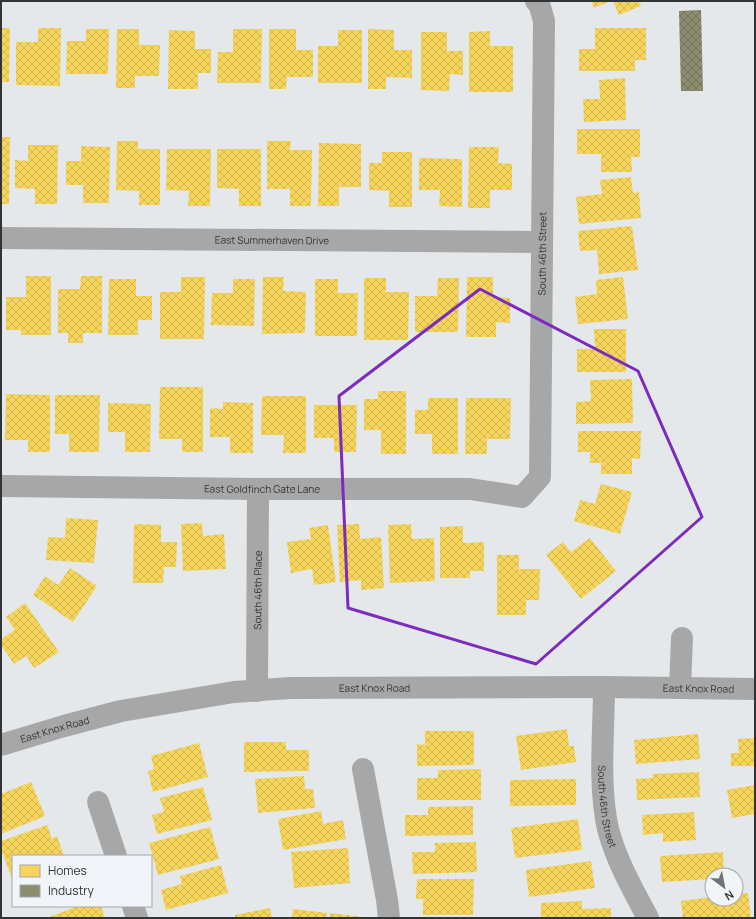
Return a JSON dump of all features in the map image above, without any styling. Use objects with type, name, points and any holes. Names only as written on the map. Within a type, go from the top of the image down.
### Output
[{"type":"street","name":"South 46th Street","points":[[522,497],[540,477],[544,22],[537,2]]},
{"type":"street","name":"East Summerhaven Drive","points":[[1,238],[542,242]]},
{"type":"street","name":"East Goldfinch Gate Lane","points":[[1,486],[258,489],[470,489],[522,497]]},
{"type":"street","name":"South 46th Place","points":[[257,690],[258,489]]},
{"type":"street","points":[[680,688],[682,638]]},
{"type":"street","name":"East Knox Road","points":[[1,745],[121,711],[170,702],[257,690],[353,686],[755,689]]},
{"type":"street","name":"South 46th Street","points":[[604,687],[603,787],[605,812],[614,848],[648,918]]},
{"type":"street","points":[[363,769],[389,918]]},
{"type":"street","points":[[98,802],[116,855]]},
{"type":"street","points":[[133,907],[137,918]]},
{"type":"highlighted area","points":[[480,289],[638,371],[702,517],[536,664],[348,608],[339,396]]},
{"type":"building: Homes","points":[[591,1],[611,1],[594,8]]},
{"type":"building: Homes","points":[[613,1],[639,1],[641,6],[619,15]]},
{"type":"building: Homes","points":[[1,28],[10,28],[9,82],[1,82]]},
{"type":"building: Homes","points":[[38,28],[61,28],[60,86],[16,85],[16,42],[38,42]]},
{"type":"building: Homes","points":[[595,28],[646,28],[646,60],[635,60],[635,71],[579,71],[579,49],[595,49]]},
{"type":"building: Homes","points":[[86,29],[109,29],[108,74],[66,74],[67,41],[86,41]]},
{"type":"building: Homes","points":[[117,29],[139,29],[139,45],[160,45],[159,76],[135,76],[135,88],[116,88]]},
{"type":"building: Homes","points":[[233,29],[262,29],[261,83],[217,83],[218,52],[233,52]]},
{"type":"building: Homes","points":[[269,29],[296,29],[296,50],[313,50],[313,77],[287,77],[286,89],[269,89]]},
{"type":"building: Homes","points":[[368,29],[394,30],[394,50],[412,50],[412,78],[386,77],[386,89],[368,89]]},
{"type":"building: Homes","points":[[169,30],[195,31],[195,49],[211,49],[211,73],[198,73],[198,89],[168,89]]},
{"type":"building: Homes","points":[[338,30],[362,30],[362,83],[318,83],[318,46],[338,46]]},
{"type":"building: Homes","points":[[490,31],[490,46],[513,46],[513,92],[469,92],[469,32]]},
{"type":"building: Homes","points":[[421,32],[447,32],[447,51],[463,51],[463,75],[450,74],[449,91],[421,90]]},
{"type":"building: Homes","points":[[625,78],[626,120],[584,122],[583,99],[600,99],[599,80]]},
{"type":"building: Homes","points":[[577,129],[640,129],[640,157],[631,157],[632,172],[601,172],[601,154],[577,154]]},
{"type":"building: Homes","points":[[1,137],[10,137],[9,204],[1,204]]},
{"type":"building: Homes","points":[[117,141],[138,141],[138,149],[160,149],[160,205],[139,205],[139,191],[116,190]]},
{"type":"building: Homes","points":[[267,141],[291,141],[290,150],[312,150],[311,206],[290,206],[290,189],[267,189]]},
{"type":"building: Homes","points":[[319,143],[361,144],[361,187],[339,187],[339,206],[318,206]]},
{"type":"building: Homes","points":[[28,145],[58,145],[57,204],[35,204],[35,189],[15,188],[15,160],[28,161]]},
{"type":"building: Homes","points":[[81,146],[110,147],[109,203],[83,203],[83,185],[66,185],[66,161],[81,161]]},
{"type":"building: Homes","points":[[469,147],[499,147],[498,163],[512,164],[512,190],[490,190],[490,208],[468,208]]},
{"type":"building: Homes","points":[[167,149],[211,149],[210,206],[188,206],[189,191],[166,190]]},
{"type":"building: Homes","points":[[217,149],[261,149],[261,206],[239,206],[239,189],[217,188]]},
{"type":"building: Homes","points":[[382,152],[412,152],[412,207],[389,207],[389,191],[369,190],[369,163],[382,163]]},
{"type":"building: Homes","points":[[419,158],[462,159],[462,207],[439,206],[440,190],[419,190]]},
{"type":"building: Homes","points":[[631,177],[633,193],[639,192],[641,218],[579,224],[576,197],[602,194],[600,180]]},
{"type":"building: Homes","points":[[632,226],[638,270],[599,274],[597,250],[580,251],[578,231]]},
{"type":"building: Homes","points":[[26,276],[51,276],[51,335],[21,335],[21,330],[6,330],[6,297],[26,297]]},
{"type":"building: Homes","points":[[81,276],[102,276],[102,333],[83,333],[83,343],[68,343],[68,333],[58,333],[58,289],[80,289]]},
{"type":"building: Homes","points":[[181,277],[205,277],[204,339],[160,339],[160,292],[181,292]]},
{"type":"building: Homes","points":[[263,277],[284,277],[283,291],[306,292],[305,333],[262,334]]},
{"type":"building: Homes","points":[[467,277],[493,277],[493,297],[510,298],[510,323],[496,322],[496,337],[466,337]]},
{"type":"building: Homes","points":[[623,277],[628,319],[578,324],[575,297],[597,294],[596,280]]},
{"type":"building: Homes","points":[[364,278],[386,278],[386,292],[409,292],[408,340],[364,340]]},
{"type":"building: Homes","points":[[438,278],[459,278],[458,332],[415,332],[415,296],[437,296]]},
{"type":"building: Homes","points":[[109,279],[136,279],[136,296],[152,296],[152,320],[138,320],[138,335],[108,335]]},
{"type":"building: Homes","points":[[233,279],[255,279],[254,326],[211,325],[212,293],[233,293]]},
{"type":"building: Homes","points":[[315,279],[338,279],[338,293],[358,293],[357,336],[315,336]]},
{"type":"building: Homes","points":[[594,329],[626,329],[626,372],[577,372],[577,349],[595,349]]},
{"type":"building: Homes","points":[[632,379],[633,423],[576,424],[576,402],[591,401],[590,380]]},
{"type":"building: Homes","points":[[160,387],[203,387],[203,452],[182,452],[182,439],[159,439]]},
{"type":"building: Homes","points":[[378,391],[406,391],[406,454],[381,454],[381,430],[364,430],[364,399],[378,399]]},
{"type":"building: Homes","points":[[6,394],[50,395],[50,452],[28,452],[28,440],[5,440]]},
{"type":"building: Homes","points":[[55,395],[100,395],[99,452],[69,452],[69,434],[55,434]]},
{"type":"building: Homes","points":[[262,396],[306,396],[306,453],[283,453],[284,435],[261,435]]},
{"type":"building: Homes","points":[[428,398],[458,398],[458,454],[432,454],[432,434],[415,434],[415,410],[428,410]]},
{"type":"building: Homes","points":[[466,398],[511,398],[510,439],[487,439],[487,454],[465,454]]},
{"type":"building: Homes","points":[[223,402],[253,403],[253,453],[230,453],[230,437],[210,437],[210,408],[223,409]]},
{"type":"building: Homes","points":[[108,403],[151,404],[150,452],[125,452],[125,432],[108,432]]},
{"type":"building: Homes","points":[[314,405],[357,405],[356,452],[334,452],[334,438],[314,438]]},
{"type":"building: Homes","points":[[578,431],[641,431],[640,459],[632,458],[632,474],[601,474],[601,463],[590,463],[590,452],[578,452]]},
{"type":"building: Homes","points":[[601,484],[632,492],[620,534],[574,521],[580,500],[595,504]]},
{"type":"building: Homes","points":[[66,518],[98,520],[94,563],[46,560],[48,537],[65,538]]},
{"type":"building: Homes","points":[[202,523],[203,536],[224,534],[226,569],[183,571],[181,524]]},
{"type":"building: Homes","points":[[134,524],[161,525],[161,542],[177,542],[176,567],[164,567],[163,583],[133,583]]},
{"type":"building: Homes","points":[[359,524],[360,539],[381,537],[384,588],[361,590],[361,580],[340,582],[337,525]]},
{"type":"building: Homes","points":[[411,524],[412,539],[434,538],[435,581],[390,583],[388,525]]},
{"type":"building: Homes","points":[[328,525],[336,582],[314,585],[312,569],[291,573],[287,542],[311,539],[309,528]]},
{"type":"building: Homes","points":[[463,526],[463,543],[484,542],[484,571],[470,571],[470,578],[440,578],[440,527]]},
{"type":"building: Homes","points":[[590,538],[616,571],[581,599],[546,555],[563,542],[571,552]]},
{"type":"building: Homes","points":[[497,555],[519,555],[519,569],[540,569],[539,600],[526,600],[526,615],[497,615]]},
{"type":"building: Homes","points":[[70,568],[97,586],[73,622],[33,595],[45,576],[58,585]]},
{"type":"building: Homes","points":[[25,603],[59,652],[34,668],[26,656],[14,664],[1,645],[1,639],[15,630],[6,617]]},
{"type":"building: Homes","points":[[567,729],[569,746],[574,746],[576,762],[521,770],[516,736]]},
{"type":"building: Homes","points":[[425,731],[474,731],[474,765],[417,766],[417,744],[425,745]]},
{"type":"building: Homes","points":[[698,734],[700,759],[636,764],[634,740]]},
{"type":"building: Homes","points":[[755,738],[755,766],[731,766],[731,753],[739,753],[738,739]]},
{"type":"building: Homes","points":[[244,742],[286,742],[286,750],[309,750],[309,771],[244,772]]},
{"type":"building: Homes","points":[[199,743],[208,777],[153,792],[148,771],[154,769],[151,756]]},
{"type":"building: Homes","points":[[481,769],[481,800],[417,800],[417,778],[438,778],[438,770]]},
{"type":"building: Homes","points":[[699,772],[700,797],[637,800],[636,779],[653,778],[652,774]]},
{"type":"building: Homes","points":[[304,776],[305,789],[313,789],[315,808],[258,813],[255,779]]},
{"type":"building: Homes","points":[[576,779],[576,805],[510,806],[510,780]]},
{"type":"building: Homes","points":[[31,782],[45,816],[1,834],[1,794]]},
{"type":"building: Homes","points":[[755,785],[755,814],[732,818],[727,790]]},
{"type":"building: Homes","points":[[203,787],[212,820],[157,834],[152,815],[164,812],[160,798]]},
{"type":"building: Homes","points":[[473,806],[473,835],[405,836],[405,815],[428,815],[428,807]]},
{"type":"building: Homes","points":[[321,811],[323,824],[343,820],[346,839],[283,850],[278,819]]},
{"type":"building: Homes","points":[[694,812],[696,840],[663,842],[663,833],[643,835],[642,815]]},
{"type":"building: Homes","points":[[578,819],[582,850],[515,858],[511,828]]},
{"type":"building: Homes","points":[[47,825],[52,839],[57,836],[64,855],[12,855],[11,876],[1,849],[1,841]]},
{"type":"building: Homes","points":[[210,827],[219,859],[158,875],[149,843]]},
{"type":"building: Homes","points":[[476,842],[477,872],[413,874],[412,852],[435,852],[435,843]]},
{"type":"building: Homes","points":[[348,848],[350,883],[294,888],[291,852]]},
{"type":"building: Homes","points":[[723,852],[724,867],[704,867],[704,879],[662,882],[660,856]]},
{"type":"building: Homes","points":[[591,861],[595,888],[529,897],[526,870]]},
{"type":"building: Homes","points":[[221,865],[228,893],[166,910],[161,890],[182,884],[180,876]]},
{"type":"building: Homes","points":[[417,879],[474,879],[473,915],[423,915],[423,899],[416,899]]},
{"type":"building: Homes","points":[[744,893],[748,893],[751,918],[683,918],[681,901],[704,898],[704,907],[744,907]]},
{"type":"building: Homes","points":[[582,901],[582,909],[611,908],[611,918],[541,918],[541,903]]},
{"type":"building: Homes","points":[[75,907],[101,907],[105,918],[47,918]]},
{"type":"building: Homes","points":[[270,908],[272,918],[236,918],[235,915]]},
{"type":"building: Homes","points":[[293,909],[327,913],[327,918],[292,918]]},
{"type":"building: Homes","points":[[330,913],[363,917],[363,918],[330,918]]},
{"type":"building: Industry","points":[[701,10],[703,91],[681,91],[679,11]]}]
